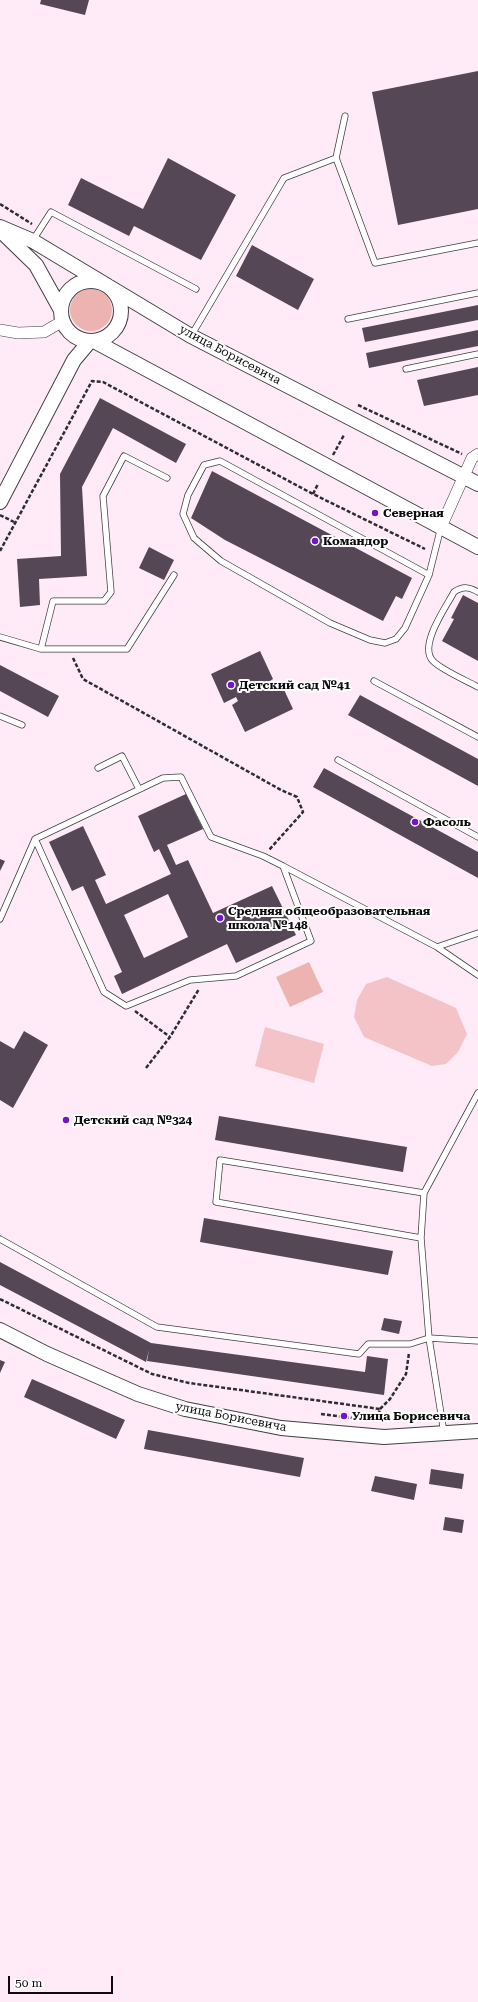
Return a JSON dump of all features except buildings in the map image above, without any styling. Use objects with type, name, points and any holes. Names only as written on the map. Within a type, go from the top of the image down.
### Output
[{"type":"street","name":"улица Борисевича","points":[[0,229],[33,241],[191,336],[478,484]]},
{"type":"street","name":"улица Борисевича","points":[[0,229],[36,265],[64,320],[74,360]]},
{"type":"street","points":[[93,281],[110,287],[117,295],[121,304],[122,315],[119,325],[104,339],[92,341],[81,340],[64,320],[63,301],[74,286],[83,282],[93,281]]},
{"type":"street","points":[[0,330],[18,333],[44,332],[64,320]]},
{"type":"street","points":[[0,502],[74,360],[92,341]]},
{"type":"street","points":[[92,341],[478,548]]},
{"type":"street","points":[[441,527],[475,456]]},
{"type":"street","name":"улица Борисевича","points":[[0,1330],[47,1354],[138,1394],[184,1409],[281,1428],[384,1436],[478,1432]]},
{"type":"lane","points":[[345,116],[336,158],[375,263],[478,242]]},
{"type":"lane","points":[[191,336],[284,178],[336,158]]},
{"type":"lane","points":[[33,241],[51,212],[196,289]]},
{"type":"lane","points":[[348,319],[478,293]]},
{"type":"lane","points":[[406,369],[478,354]]},
{"type":"lane","points":[[41,649],[53,600],[104,601],[111,592],[104,496],[124,456],[167,478]]},
{"type":"lane","points":[[429,576],[220,461],[204,465],[188,495],[183,514],[194,538],[220,561],[330,623],[370,640],[385,643],[396,639],[405,628],[429,576],[441,527]]},
{"type":"lane","points":[[0,637],[41,649],[127,649],[174,575]]},
{"type":"lane","points":[[478,592],[470,588],[460,588],[454,592],[429,639],[428,650],[433,662],[478,687]]},
{"type":"lane","points":[[374,681],[478,737]]},
{"type":"lane","points":[[0,716],[22,725]]},
{"type":"lane","points":[[98,768],[122,756],[139,789]]},
{"type":"lane","points":[[338,760],[478,837]]},
{"type":"lane","points":[[0,919],[36,839],[162,778],[181,777],[211,837],[263,856],[283,866],[437,947],[478,976]]},
{"type":"lane","points":[[36,839],[104,992],[126,1006],[190,980],[236,976],[311,941],[283,866]]},
{"type":"lane","points":[[437,947],[478,933]]},
{"type":"lane","points":[[444,1434],[429,1338],[421,1238],[424,1193],[478,1093]]},
{"type":"lane","points":[[421,1238],[216,1202],[220,1160],[424,1193]]},
{"type":"lane","points":[[0,1239],[157,1327],[359,1354],[368,1344],[410,1344],[429,1338],[478,1341]]},
{"type":"path","points":[[0,204],[41,229]]},
{"type":"path","points":[[0,551],[14,522],[92,381],[103,382],[313,494],[425,549]]},
{"type":"path","points":[[352,402],[475,456]]},
{"type":"path","points":[[333,455],[344,435]]},
{"type":"path","points":[[313,494],[318,484]]},
{"type":"path","points":[[0,515],[14,522]]},
{"type":"path","points":[[69,650],[83,679],[297,797],[303,812],[263,856]]},
{"type":"path","points":[[146,1068],[170,1037],[203,983]]},
{"type":"path","points":[[127,1006],[170,1037]]},
{"type":"path","points":[[0,1299],[152,1374],[189,1383],[380,1409]]},
{"type":"path","points":[[320,1414],[378,1422],[380,1409],[390,1399],[406,1374],[410,1344]]},
{"type":"shaded area","points":[[91,289],[106,295],[112,310],[106,325],[91,331],[76,325],[70,310],[76,295]]},
{"type":"shaded area","points":[[309,962],[323,992],[290,1007],[276,977]]},
{"type":"shaded area","points":[[387,977],[456,1008],[467,1034],[458,1052],[446,1064],[432,1066],[364,1037],[354,1017],[357,1000],[366,984]]},
{"type":"shaded area","points":[[265,1027],[324,1044],[314,1083],[255,1066]]},
{"type":"place","name":"Северная","points":[[375,513]]},
{"type":"place","name":"Командор","points":[[315,541]]},
{"type":"place","name":"Детский сад №41","points":[[231,685]]},
{"type":"place","name":"Фасоль","points":[[415,822]]},
{"type":"place","name":"Средняя общеобразовательная школа №148","points":[[220,918]]},
{"type":"place","name":"Детский сад №324","points":[[66,1120]]},
{"type":"place","name":"Улица Борисевича","points":[[344,1416]]}]
